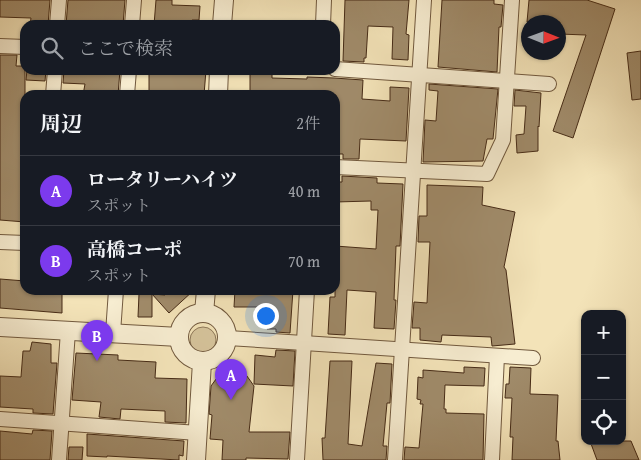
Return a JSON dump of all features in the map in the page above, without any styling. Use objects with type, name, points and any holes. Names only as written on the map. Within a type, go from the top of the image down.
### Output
[{"type":"street","points":[[58,20],[59,0]]},
{"type":"street","points":[[132,20],[134,0]]},
{"type":"street","points":[[222,20],[224,0]]},
{"type":"street","points":[[323,20],[324,0]]},
{"type":"street","points":[[395,460],[424,0]]},
{"type":"street","points":[[340,167],[487,174],[503,140],[512,0]]},
{"type":"street","points":[[0,46],[20,47]]},
{"type":"street","points":[[340,69],[549,84]]},
{"type":"street","points":[[53,90],[54,75]]},
{"type":"street","points":[[128,90],[129,75]]},
{"type":"street","points":[[218,90],[219,75]]},
{"type":"street","points":[[0,242],[20,243]]},
{"type":"street","points":[[113,333],[116,295]]},
{"type":"street","points":[[204,313],[206,295]]},
{"type":"street","points":[[297,460],[307,295]]},
{"type":"street","points":[[204,313],[219,318],[227,331],[228,338],[222,353],[217,358],[202,362],[194,360],[183,351],[179,337],[184,323],[190,317],[204,313]]},
{"type":"street","points":[[0,326],[179,337]]},
{"type":"street","points":[[59,460],[68,331]]},
{"type":"street","points":[[228,338],[533,358]]},
{"type":"street","points":[[492,460],[497,356]]},
{"type":"street","points":[[196,460],[202,362]]},
{"type":"street","points":[[0,419],[198,433]]},
{"type":"shaded area","points":[[203,327],[212,331],[216,340],[212,349],[203,353],[194,349],[190,340],[194,331]]},
{"type":"building","points":[[0,0],[50,0],[48,20],[0,17]]},
{"type":"building","points":[[68,0],[125,0],[123,20],[66,20]]},
{"type":"building","points":[[156,0],[172,0],[172,5],[200,6],[199,20],[154,20]]},
{"type":"building","points":[[345,0],[409,0],[406,34],[409,35],[408,60],[392,59],[393,27],[368,26],[366,58],[364,58],[364,62],[343,61]]},
{"type":"building","points":[[442,0],[494,0],[494,4],[503,5],[501,27],[499,27],[497,72],[438,67]]},
{"type":"building","points":[[529,0],[587,0],[615,9],[573,138],[553,131],[586,35],[566,34],[566,15],[528,15]]},
{"type":"building","points":[[641,51],[641,99],[632,100],[627,53]]},
{"type":"building","points":[[0,55],[17,55],[16,66],[20,66],[20,75],[25,75],[25,90],[20,90],[20,222],[0,220]]},
{"type":"building","points":[[26,75],[46,75],[45,81],[26,80]]},
{"type":"building","points":[[64,75],[120,75],[118,90],[84,90],[85,84],[63,83]]},
{"type":"building","points":[[149,75],[206,75],[204,90],[149,90]]},
{"type":"building","points":[[250,75],[272,75],[272,78],[307,79],[307,77],[363,80],[362,99],[390,101],[390,87],[409,88],[406,141],[360,139],[359,159],[343,159],[343,154],[340,154],[340,90],[250,90]]},
{"type":"building","points":[[429,84],[498,89],[493,139],[487,139],[483,161],[423,162],[425,120],[436,121],[438,91],[429,90]]},
{"type":"building","points":[[515,90],[541,93],[538,151],[517,153],[516,135],[524,134],[526,106],[514,106]]},
{"type":"building","points":[[342,176],[377,178],[377,183],[403,184],[400,246],[396,246],[394,329],[374,328],[376,292],[347,290],[345,335],[328,334],[330,297],[340,295],[340,246],[376,249],[378,210],[371,210],[371,201],[340,202],[340,182],[342,182]]},
{"type":"building","points":[[427,185],[483,187],[482,205],[515,212],[504,267],[506,270],[515,344],[492,346],[491,337],[442,335],[441,342],[420,340],[420,328],[412,328],[414,302],[427,303],[430,242],[418,242],[419,216],[427,216]]},
{"type":"building","points":[[0,279],[20,281],[20,295],[62,295],[62,313],[0,308]]},
{"type":"building","points":[[139,295],[152,295],[152,317],[138,317]]},
{"type":"building","points":[[153,295],[189,295],[169,313]]},
{"type":"building","points":[[235,295],[293,295],[290,333],[276,332],[276,329],[267,329],[269,307],[234,307]]},
{"type":"building","points":[[32,342],[51,344],[51,363],[57,363],[53,414],[33,413],[33,409],[0,407],[0,376],[21,377],[23,351],[30,351]]},
{"type":"building","points":[[276,350],[295,351],[293,386],[254,384],[255,355],[275,357]]},
{"type":"building","points":[[76,353],[118,355],[118,360],[156,362],[155,378],[187,379],[186,423],[165,422],[165,411],[121,409],[120,419],[99,417],[101,402],[72,400]]},
{"type":"building","points":[[330,361],[352,361],[348,444],[362,446],[376,363],[392,364],[390,403],[387,403],[383,446],[387,446],[386,460],[323,460],[322,438],[325,438]]},
{"type":"building","points":[[237,362],[254,386],[249,432],[290,432],[288,459],[246,458],[246,460],[222,460],[223,440],[210,439],[212,415],[209,414],[211,386],[219,375]]},
{"type":"building","points":[[464,367],[485,368],[484,386],[445,385],[444,409],[446,409],[446,413],[484,414],[483,460],[404,460],[405,447],[419,448],[423,404],[420,404],[421,400],[417,399],[418,377],[423,378],[423,370],[464,373]]},
{"type":"building","points":[[510,367],[531,368],[530,394],[558,395],[556,441],[558,441],[560,460],[512,460],[513,437],[510,437],[512,398],[505,398],[506,384],[509,384]]},
{"type":"building","points":[[33,430],[52,431],[50,460],[0,460],[0,431],[32,434]]},
{"type":"building","points":[[87,434],[184,441],[183,456],[179,455],[179,460],[87,456]]},
{"type":"building","points":[[626,441],[631,441],[639,460],[597,460],[591,445],[626,445]]},
{"type":"building","points":[[69,447],[83,447],[82,460],[68,460]]},
{"type":"place","name":"高橋コーポ","points":[[97,361]]},
{"type":"place","name":"ロータリーハイツ","points":[[231,400]]}]
